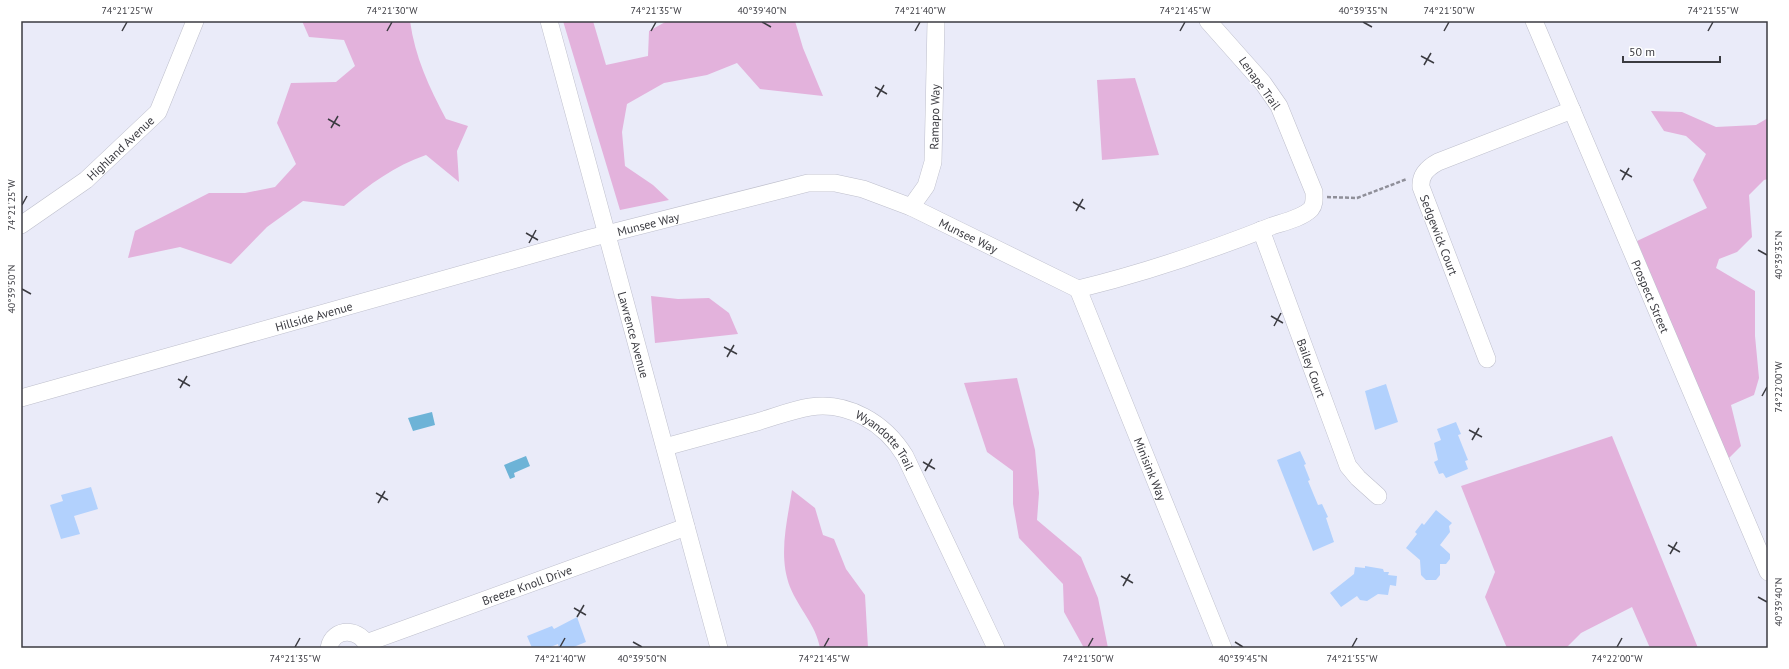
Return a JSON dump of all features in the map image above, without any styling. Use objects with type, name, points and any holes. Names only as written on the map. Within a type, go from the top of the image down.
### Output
[{"type":"street","name":"Highland Avenue","points":[[21,225],[86,180],[158,112],[195,21]]},
{"type":"street","name":"Lawrence Avenue","points":[[549,21],[719,648]]},
{"type":"street","name":"Ramapo Way","points":[[911,207],[926,186],[933,162],[936,21]]},
{"type":"street","name":"Lenape Trail","points":[[1208,21],[1262,83],[1279,106],[1314,198]]},
{"type":"street","name":"Prospect Street","points":[[1534,21],[1768,572]]},
{"type":"street","points":[[1424,172],[1438,162],[1572,110]]},
{"type":"street","name":"Sedgewick Court","points":[[1424,172],[1420,180],[1421,187],[1487,359]]},
{"type":"street","name":"Munsee Way","points":[[606,234],[808,183],[835,183],[863,189],[911,207],[1078,289]]},
{"type":"street","points":[[1078,289],[1117,280],[1261,230],[1305,213],[1312,208],[1314,198]]},
{"type":"street","name":"Bailey Court","points":[[1261,230],[1348,466],[1358,478],[1378,496]]},
{"type":"street","name":"Hillside Avenue","points":[[21,398],[606,234]]},
{"type":"street","name":"Minisink Way","points":[[1078,289],[1223,648]]},
{"type":"street","name":"Wyandotte Trail","points":[[665,448],[808,408],[835,407],[845,409],[872,420],[887,432],[905,456],[996,648]]},
{"type":"street","name":"Breeze Knoll Drive","points":[[329,648],[333,638],[345,632],[358,634],[367,645],[686,527]]},
{"type":"path","points":[[1314,198],[1357,198],[1424,172]]},
{"type":"shaded area","points":[[302,21],[410,21],[419,59],[446,119],[468,126],[457,151],[459,182],[426,155],[414,159],[383,176],[344,206],[303,201],[267,227],[231,264],[180,247],[128,258],[135,231],[209,193],[245,193],[275,187],[296,164],[277,123],[291,83],[336,82],[355,66],[344,40],[309,37]]},
{"type":"shaded area","points":[[563,21],[593,21],[606,65],[648,56],[649,31],[667,21],[795,21],[803,48],[823,96],[760,89],[737,63],[707,75],[664,83],[627,104],[622,132],[625,166],[653,185],[669,200],[620,210]]},
{"type":"shaded area","points":[[1135,78],[1159,155],[1102,160],[1097,80]]},
{"type":"shaded area","points":[[1651,111],[1682,112],[1716,127],[1756,125],[1768,118],[1768,179],[1764,180],[1749,195],[1752,237],[1737,252],[1719,259],[1716,268],[1755,291],[1755,336],[1759,378],[1754,395],[1731,405],[1741,446],[1727,460],[1637,241],[1707,208],[1693,180],[1706,154],[1686,136],[1664,131]]},
{"type":"shaded area","points":[[651,296],[678,299],[709,298],[729,313],[738,334],[655,343]]},
{"type":"shaded area","points":[[1017,378],[1035,450],[1039,493],[1037,520],[1081,557],[1098,598],[1108,648],[1084,648],[1064,612],[1063,584],[1019,538],[1013,504],[1013,471],[987,452],[964,383]]},
{"type":"shaded area","points":[[1612,436],[1698,648],[1650,648],[1632,607],[1581,633],[1566,648],[1507,648],[1485,597],[1495,572],[1461,486]]},
{"type":"shaded area","points":[[792,490],[815,508],[823,535],[834,539],[846,569],[865,595],[868,648],[820,648],[815,632],[790,587],[786,575],[784,551]]},
{"type":"water","points":[[432,412],[435,425],[413,431],[408,418]]},
{"type":"water","points":[[526,456],[530,466],[514,473],[515,477],[510,479],[504,465]]},
{"type":"building","points":[[1386,384],[1398,422],[1375,430],[1365,391]]},
{"type":"building","points":[[1456,422],[1461,434],[1458,435],[1468,460],[1465,461],[1468,469],[1446,478],[1443,473],[1439,474],[1434,462],[1438,460],[1434,443],[1441,440],[1437,429]]},
{"type":"building","points":[[1300,451],[1306,464],[1304,465],[1310,480],[1308,481],[1318,505],[1322,504],[1328,517],[1326,518],[1334,542],[1313,551],[1277,460]]},
{"type":"building","points":[[91,487],[98,509],[74,516],[80,534],[61,539],[50,505],[63,501],[61,495]]},
{"type":"building","points":[[1436,510],[1452,523],[1449,526],[1450,532],[1440,545],[1450,554],[1450,559],[1446,564],[1440,564],[1440,575],[1436,580],[1426,580],[1421,575],[1420,560],[1406,548],[1417,534],[1415,532],[1422,523],[1424,525]]},
{"type":"building","points":[[1365,566],[1383,569],[1384,572],[1389,572],[1388,575],[1397,576],[1396,586],[1390,585],[1388,595],[1378,594],[1367,601],[1360,600],[1357,596],[1341,607],[1330,593],[1354,574],[1355,567],[1365,568]]},
{"type":"building","points":[[577,617],[586,642],[571,648],[559,648],[558,644],[548,648],[532,648],[527,636],[552,626],[554,629]]}]
